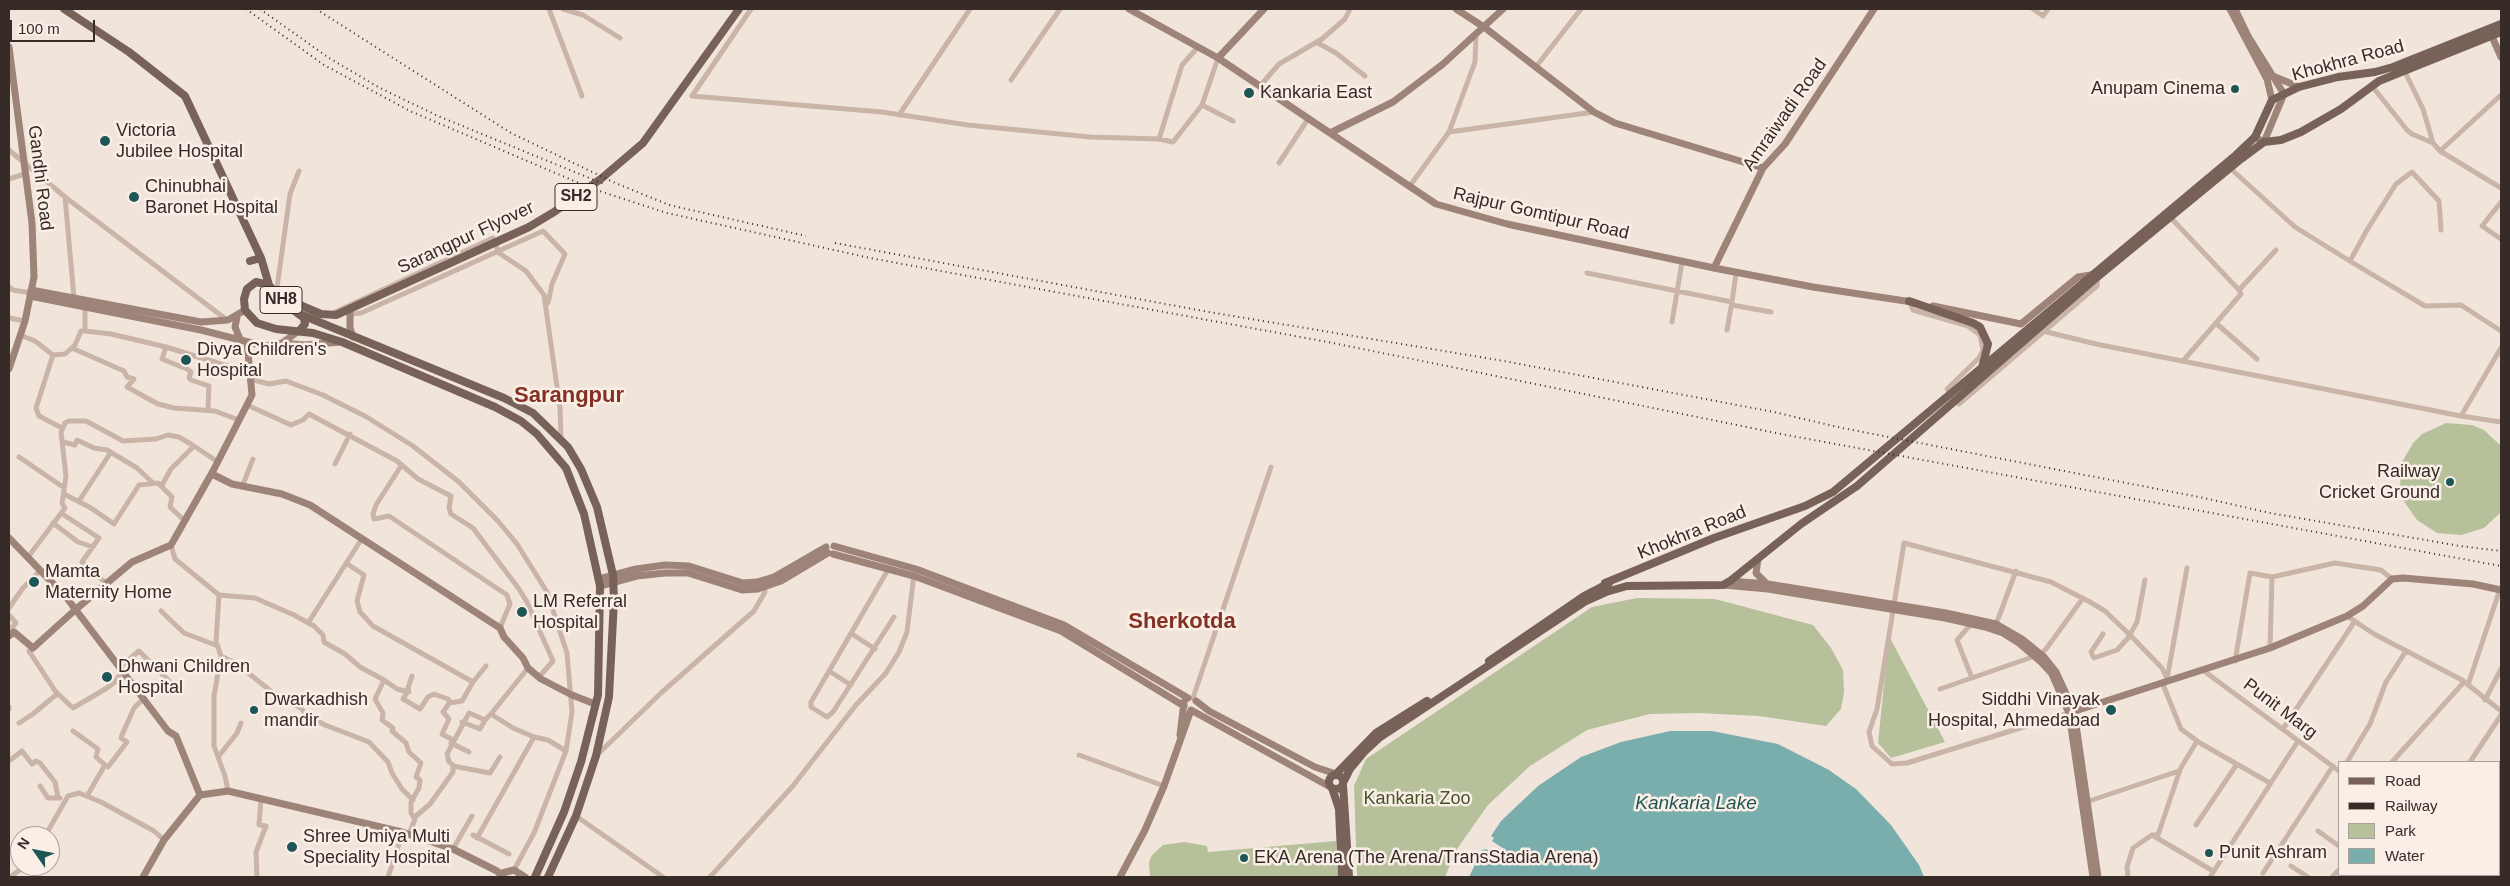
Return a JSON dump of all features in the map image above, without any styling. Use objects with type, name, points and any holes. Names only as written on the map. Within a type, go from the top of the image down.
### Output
[{"type":"main road","points":[[64,9],[123,48],[185,96],[261,258],[269,285]]},
{"type":"main road","name":"Sarangpur Flyover","points":[[313,333],[325,326],[332,317],[350,311],[529,227],[602,178],[643,143],[739,9]]},
{"type":"main road","name":"Rajpur Gomtipur Road","points":[[1128,9],[1218,58],[1436,204],[1507,224],[1736,273],[1909,301],[2021,324],[2078,277],[2096,274]]},
{"type":"main road","points":[[1218,58],[1264,9]]},
{"type":"main road","points":[[1456,9],[1484,27],[1594,112],[1615,123],[1763,168]]},
{"type":"main road","points":[[1330,134],[1394,102],[1444,64],[1503,9]]},
{"type":"main road","name":"Amraiwadi Road","points":[[1714,268],[1763,168],[1785,144],[1874,9]]},
{"type":"main road","points":[[2230,9],[2267,79],[2272,100]]},
{"type":"main road","points":[[2235,9],[2248,36],[2284,94],[2264,142],[2255,137]]},
{"type":"main road","name":"Khokhra Road","points":[[2096,274],[2170,218],[2264,142],[2281,140],[2300,132],[2341,109],[2379,81],[2490,32],[2501,24]]},
{"type":"main road","points":[[2490,32],[2501,57]]},
{"type":"main road","name":"Khokhra Road","points":[[1605,584],[1714,538],[1790,511],[1833,492],[2085,284],[2255,137],[2272,100],[2299,87],[2338,77],[2375,72],[2490,32],[2501,32]]},
{"type":"main road","name":"Gandhi Road","points":[[9,48],[32,223],[34,277],[25,321],[9,368]]},
{"type":"main road","points":[[2375,72],[2379,81]]},
{"type":"main road","points":[[2272,76],[2299,87]]},
{"type":"main road","points":[[250,261],[261,258]]},
{"type":"main road","name":"NH8","points":[[256,282],[269,285],[276,295],[293,311],[302,315],[305,324],[300,330],[285,331],[263,326],[251,319],[245,310],[244,299],[247,289],[256,282]]},
{"type":"main road","points":[[1726,583],[1801,524],[1857,486],[2085,284]]},
{"type":"main road","points":[[31,293],[74,298],[201,322],[228,320],[237,317],[245,310]]},
{"type":"main road","points":[[31,293],[264,346],[282,343],[304,345],[342,342]]},
{"type":"main road","points":[[276,295],[332,317]]},
{"type":"main road","points":[[1909,301],[1923,308],[1974,323],[1980,328],[1988,344],[1986,358],[1981,370]]},
{"type":"main road","points":[[350,311],[353,337]]},
{"type":"main road","points":[[302,315],[504,398],[533,413],[560,439],[581,469],[598,507],[613,578],[609,697],[596,756],[576,816],[548,877]]},
{"type":"main road","points":[[11,635],[33,648],[132,562],[171,545],[212,474],[252,395],[243,340],[235,327],[237,317]]},
{"type":"main road","points":[[282,343],[300,330],[313,333],[342,342],[495,407],[521,421],[537,434],[566,468],[584,514],[600,582],[598,695],[581,762],[564,812],[535,877]]},
{"type":"main road","points":[[212,474],[242,487],[258,488],[296,498],[361,540],[389,555],[500,628],[504,637],[523,658],[528,668],[539,677],[572,695],[595,704]]},
{"type":"main road","points":[[9,538],[66,597],[122,668],[168,731],[176,736],[200,794]]},
{"type":"main road","points":[[600,582],[665,566],[689,566],[743,583],[764,584],[781,582],[830,550],[915,572],[1064,625],[1074,634],[1186,708],[1337,789],[1344,783],[1350,769],[1379,738],[1445,690],[1590,596],[1605,584],[1768,584],[1995,627],[2038,655],[2052,674],[2072,712],[2088,801],[2098,877]]},
{"type":"main road","points":[[830,550],[889,568],[915,572]]},
{"type":"main road","points":[[1758,559],[1756,573],[1768,584]]},
{"type":"main road","points":[[1590,596],[1627,584],[1636,571]]},
{"type":"main road","points":[[2072,712],[2165,680],[2204,671],[2235,661],[2347,616],[2363,606],[2392,579],[2403,578],[2473,584],[2500,590]]},
{"type":"main road","points":[[1726,583],[1893,607],[1971,624],[1995,627]]},
{"type":"main road","points":[[1074,634],[1192,699],[1209,711],[1306,763],[1342,777],[1344,783],[1349,877]]},
{"type":"main road","points":[[1120,877],[1145,830],[1164,786],[1180,735],[1184,731],[1186,708],[1192,699]]},
{"type":"main road","points":[[1186,708],[1196,707],[1192,699]]},
{"type":"main road","points":[[2072,712],[2092,877]]},
{"type":"main road","points":[[1342,877],[1339,809],[1329,780],[1376,733],[1408,716]]},
{"type":"main road","points":[[144,877],[164,840],[200,794],[228,791],[399,831],[453,849],[502,875],[514,870],[525,877]]},
{"type":"street","points":[[549,9],[582,96]]},
{"type":"street","points":[[563,9],[583,15],[620,38]]},
{"type":"street","points":[[750,9],[692,96],[899,114],[968,125],[1090,137],[1173,142],[1202,105],[1218,58]]},
{"type":"street","points":[[899,114],[970,9]]},
{"type":"street","points":[[1011,80],[1060,9]]},
{"type":"street","points":[[1260,86],[1279,64],[1316,42],[1345,19],[1350,9]]},
{"type":"street","points":[[1535,68],[1581,9]]},
{"type":"street","points":[[2033,9],[2043,16],[2048,9]]},
{"type":"street","points":[[1410,187],[1449,132],[1475,62],[1476,35]]},
{"type":"street","points":[[1316,42],[1336,53],[1365,76]]},
{"type":"street","points":[[1159,140],[1182,65],[1198,47]]},
{"type":"street","points":[[2404,70],[2423,109],[2433,143],[2440,151],[2501,188]]},
{"type":"street","points":[[2372,86],[2407,130],[2433,143]]},
{"type":"street","points":[[2440,151],[2501,95]]},
{"type":"street","points":[[1202,105],[1234,121]]},
{"type":"street","points":[[1449,132],[1594,112]]},
{"type":"street","points":[[1279,163],[1308,119]]},
{"type":"street","points":[[9,150],[65,197],[228,320]]},
{"type":"street","points":[[2230,168],[2295,226],[2350,261],[2425,306],[2461,305],[2501,331]]},
{"type":"street","points":[[276,295],[290,194],[299,171]]},
{"type":"street","points":[[2350,261],[2396,184],[2412,172],[2439,201],[2441,230]]},
{"type":"street","points":[[9,179],[25,174]]},
{"type":"street","points":[[65,197],[74,298]]},
{"type":"street","points":[[2501,202],[2482,226],[2501,239]]},
{"type":"street","points":[[2170,218],[2239,290]]},
{"type":"street","points":[[350,311],[361,313],[499,253],[543,231],[565,254],[552,284],[547,306]]},
{"type":"street","points":[[332,317],[492,238],[499,253],[531,278],[544,295],[560,408],[560,439]]},
{"type":"street","points":[[2184,361],[2239,298],[2239,290],[2276,250]]},
{"type":"street","points":[[1672,322],[1682,262]]},
{"type":"street","points":[[1587,273],[1771,312]]},
{"type":"street","points":[[1727,330],[1736,273]]},
{"type":"street","points":[[1909,301],[1914,310],[1968,326],[1980,335],[1983,350],[1980,358],[1947,389],[1959,404],[2097,286],[2096,274]]},
{"type":"street","points":[[9,287],[13,290],[31,293]]},
{"type":"street","points":[[85,306],[85,331]]},
{"type":"street","points":[[9,318],[25,321]]},
{"type":"street","points":[[2217,324],[2258,359]]},
{"type":"street","points":[[20,335],[35,341],[53,355],[62,355],[72,348],[80,331],[111,334],[166,347],[269,384],[286,381],[323,395],[365,416],[414,446],[459,482],[517,544],[547,592],[567,653],[572,712],[566,750],[534,833],[514,870]]},
{"type":"street","points":[[2047,332],[2096,344],[2460,416],[2501,422]]},
{"type":"street","points":[[166,347],[162,359],[187,369],[190,372],[189,378],[191,380],[209,386],[208,410]]},
{"type":"street","points":[[72,348],[124,371],[127,377],[134,379],[127,386],[152,402],[174,408],[226,413],[239,420]]},
{"type":"street","points":[[2460,416],[2501,348]]},
{"type":"street","points":[[53,355],[36,408],[39,416],[62,428]]},
{"type":"street","points":[[247,405],[291,426],[303,420],[309,414],[350,434],[397,461],[418,479],[451,496],[449,508],[452,514],[473,528],[519,588],[553,661],[539,677]]},
{"type":"street","points":[[28,557],[65,508],[62,503],[66,476],[62,458],[62,428],[69,421],[86,421],[123,442],[156,439],[168,434],[179,437],[218,462]]},
{"type":"street","points":[[335,464],[350,434]]},
{"type":"street","points":[[63,442],[75,445],[77,440],[94,448],[111,452],[137,468],[154,484]]},
{"type":"street","points":[[162,485],[171,469],[194,446]]},
{"type":"street","points":[[78,501],[111,452]]},
{"type":"street","points":[[19,457],[63,487]]},
{"type":"street","points":[[242,487],[253,459]]},
{"type":"street","points":[[401,466],[376,505],[373,514],[374,519],[389,516],[465,565],[507,596],[510,604],[500,628]]},
{"type":"street","points":[[1192,699],[1271,467]]},
{"type":"street","points":[[63,497],[69,495],[114,524],[139,486],[162,485],[172,497],[170,507],[185,521]]},
{"type":"street","points":[[61,513],[99,538],[82,562],[106,583]]},
{"type":"street","points":[[53,523],[78,542],[93,547]]},
{"type":"street","points":[[308,623],[361,540]]},
{"type":"street","points":[[2072,712],[1942,753],[1906,762],[1892,764],[1872,746],[1869,732],[1877,709],[1904,543],[2016,571],[2051,582],[2083,598],[2105,612],[2162,668],[2181,730],[2270,783]]},
{"type":"street","points":[[171,545],[175,559],[219,595],[255,598],[269,602],[308,623],[322,636],[324,642],[345,654],[360,667],[397,689],[408,692]]},
{"type":"street","points":[[346,563],[364,575],[357,601],[360,612],[373,626],[473,682]]},
{"type":"street","points":[[2235,661],[2250,573],[2272,577],[2335,563],[2381,570],[2392,579]]},
{"type":"street","points":[[889,568],[811,702],[811,707],[827,717],[833,712],[894,617]]},
{"type":"street","points":[[2165,680],[2187,568]]},
{"type":"street","points":[[9,608],[23,588],[41,570]]},
{"type":"street","points":[[1995,627],[2016,571]]},
{"type":"street","points":[[710,877],[792,787],[856,705],[886,672],[899,652],[907,632],[915,572]]},
{"type":"street","points":[[2270,648],[2272,577]]},
{"type":"street","points":[[2103,634],[2091,652],[2094,658],[2117,650],[2130,635],[2137,622],[2145,580]]},
{"type":"street","points":[[596,756],[661,693],[754,611],[762,600],[764,584]]},
{"type":"street","points":[[2393,761],[2466,683],[2500,590]]},
{"type":"street","points":[[219,595],[218,646],[221,656],[214,696],[213,734],[214,746],[228,791]]},
{"type":"street","points":[[1940,689],[2038,655],[2046,650],[2083,598]]},
{"type":"street","points":[[161,611],[184,634],[218,646]]},
{"type":"street","points":[[9,615],[16,623],[10,630],[11,635]]},
{"type":"street","points":[[2347,616],[2406,651],[2466,683],[2501,711]]},
{"type":"street","points":[[2282,729],[2355,621]]},
{"type":"street","points":[[1971,624],[1957,640],[1972,678]]},
{"type":"street","points":[[852,634],[875,649]]},
{"type":"street","points":[[33,648],[28,652],[57,694],[73,708],[115,682],[122,668],[139,651],[180,692]]},
{"type":"street","points":[[2348,761],[2370,724],[2386,682],[2406,651]]},
{"type":"street","points":[[221,656],[237,664],[272,692],[301,708],[303,714],[317,722],[369,742],[388,762],[392,773],[402,789],[413,800]]},
{"type":"street","points":[[469,752],[442,734],[450,719],[443,712],[449,703],[462,701],[473,682],[486,666]]},
{"type":"street","points":[[462,722],[480,729],[484,720],[528,668]]},
{"type":"street","points":[[2485,700],[2501,669]]},
{"type":"street","points":[[829,671],[851,685]]},
{"type":"street","name":"Punit Marg","points":[[2204,671],[2338,770]]},
{"type":"street","points":[[412,676],[408,692],[403,699],[420,709],[428,697],[434,694],[442,695],[449,703]]},
{"type":"street","points":[[384,680],[375,699],[383,713],[382,720],[406,743],[409,752],[421,763],[416,777],[420,780],[419,788],[413,800],[411,813],[415,817]]},
{"type":"street","points":[[19,723],[34,714],[57,694]]},
{"type":"street","points":[[73,731],[98,749],[96,756],[108,767],[127,742],[121,738],[122,735],[134,708],[144,698]]},
{"type":"street","points":[[484,720],[469,712],[462,722],[447,754],[449,762],[453,766],[490,773],[500,757]]},
{"type":"street","points":[[491,714],[513,728],[534,737],[548,740],[566,750]]},
{"type":"street","points":[[2471,761],[2501,715]]},
{"type":"street","points":[[218,757],[237,733],[241,723]]},
{"type":"street","points":[[509,854],[475,836],[534,737]]},
{"type":"street","points":[[2128,877],[2127,866],[2133,848],[2152,835],[2158,835],[2180,769],[2197,741]]},
{"type":"street","points":[[2210,877],[2298,741]]},
{"type":"street","points":[[9,761],[22,751],[32,764],[36,761],[40,763],[55,782],[58,797]]},
{"type":"street","points":[[1079,755],[1164,786]]},
{"type":"street","points":[[2196,825],[2237,764]]},
{"type":"street","points":[[87,796],[105,765]]},
{"type":"street","points":[[409,834],[415,817],[444,787],[453,772],[453,766]]},
{"type":"street","points":[[2263,873],[2333,766]]},
{"type":"street","points":[[2088,801],[2180,769]]},
{"type":"street","points":[[40,786],[48,798],[58,797],[66,800]]},
{"type":"street","points":[[51,826],[68,796],[79,793],[154,832],[164,840]]},
{"type":"street","points":[[257,877],[256,852],[266,826],[259,825],[261,799]]},
{"type":"street","points":[[453,849],[472,816]]},
{"type":"street","points":[[576,816],[663,877]]},
{"type":"street","points":[[388,877],[400,841],[399,831]]},
{"type":"street","points":[[2318,832],[2338,845]]},
{"type":"street","points":[[2152,835],[2214,871]]},
{"type":"street","points":[[2291,866],[2308,877]]},
{"type":"green space","name":"Railway Cricket Ground","points":[[2446,423],[2472,425],[2484,430],[2501,446],[2501,512],[2484,528],[2461,535],[2437,533],[2417,520],[2403,500],[2400,488],[2401,464],[2413,443],[2422,434]]},
{"type":"green space","name":"Kankaria Zoo","points":[[1637,598],[1715,599],[1813,625],[1831,648],[1843,670],[1844,692],[1841,709],[1826,726],[1759,716],[1699,713],[1650,714],[1587,730],[1530,766],[1488,805],[1457,849],[1445,877],[1357,877],[1354,786],[1366,759],[1592,607]]},
{"type":"green space","points":[[1889,636],[1945,742],[1891,758],[1878,743]]},
{"type":"green space","name":"EKA Arena (The Arena/TransStadia Arena)","points":[[1336,841],[1338,877],[1150,877],[1149,862],[1152,855],[1163,845],[1184,842],[1207,846],[1208,852]]},
{"type":"green space","points":[[2376,876],[2459,876],[2458,877]]},
{"type":"water","name":"Kankaria Lake","points":[[1670,731],[1712,731],[1778,744],[1829,770],[1856,789],[1891,825],[1919,865],[1924,877],[1469,877],[1482,850],[1486,849],[1498,857],[1504,849],[1492,841],[1494,838],[1491,836],[1501,821],[1538,786],[1581,757],[1621,742]]},
{"type":"railway","points":[[246,9],[324,65],[410,111],[593,189],[667,213],[870,258],[1333,343],[1781,434],[2501,566]]},
{"type":"railway","points":[[260,9],[329,58],[380,88],[438,116],[604,184]]},
{"type":"railway","points":[[316,9],[511,133],[613,182],[669,205],[806,236]]},
{"type":"railway","points":[[835,243],[1209,312],[1504,361],[1774,412],[1842,428],[2204,498],[2270,513],[2460,546],[2501,551]]},
{"type":"place","name":"Anupam Cinema","points":[[2235,89]]},
{"type":"place","name":"Kankaria East","points":[[1249,93]]},
{"type":"place","name":"Victoria Jubilee Hospital","points":[[105,141]]},
{"type":"place","name":"Chinubhai Baronet Hospital","points":[[134,197]]},
{"type":"place","name":"Divya Children's Hospital","points":[[186,360]]},
{"type":"place","name":"Railway Cricket Ground","points":[[2450,482]]},
{"type":"place","name":"Mamta Maternity Home","points":[[34,582]]},
{"type":"place","name":"LM Referral Hospital","points":[[522,612]]},
{"type":"place","name":"Dhwani Children Hospital","points":[[107,677]]},
{"type":"place","name":"Dwarkadhish mandir","points":[[254,710]]},
{"type":"place","name":"Siddhi Vinayak Hospital, Ahmedabad","points":[[2111,710]]},
{"type":"place","name":"Shree Umiya Multi Speciality Hospital","points":[[292,847]]},
{"type":"place","name":"Punit Ashram","points":[[2209,853]]},
{"type":"place","name":"EKA Arena (The Arena/TransStadia Arena)","points":[[1244,858]]},
{"type":"district","name":"Sarangpur","points":[[569,396]]},
{"type":"district","name":"Sherkotda","points":[[1182,622]]}]
